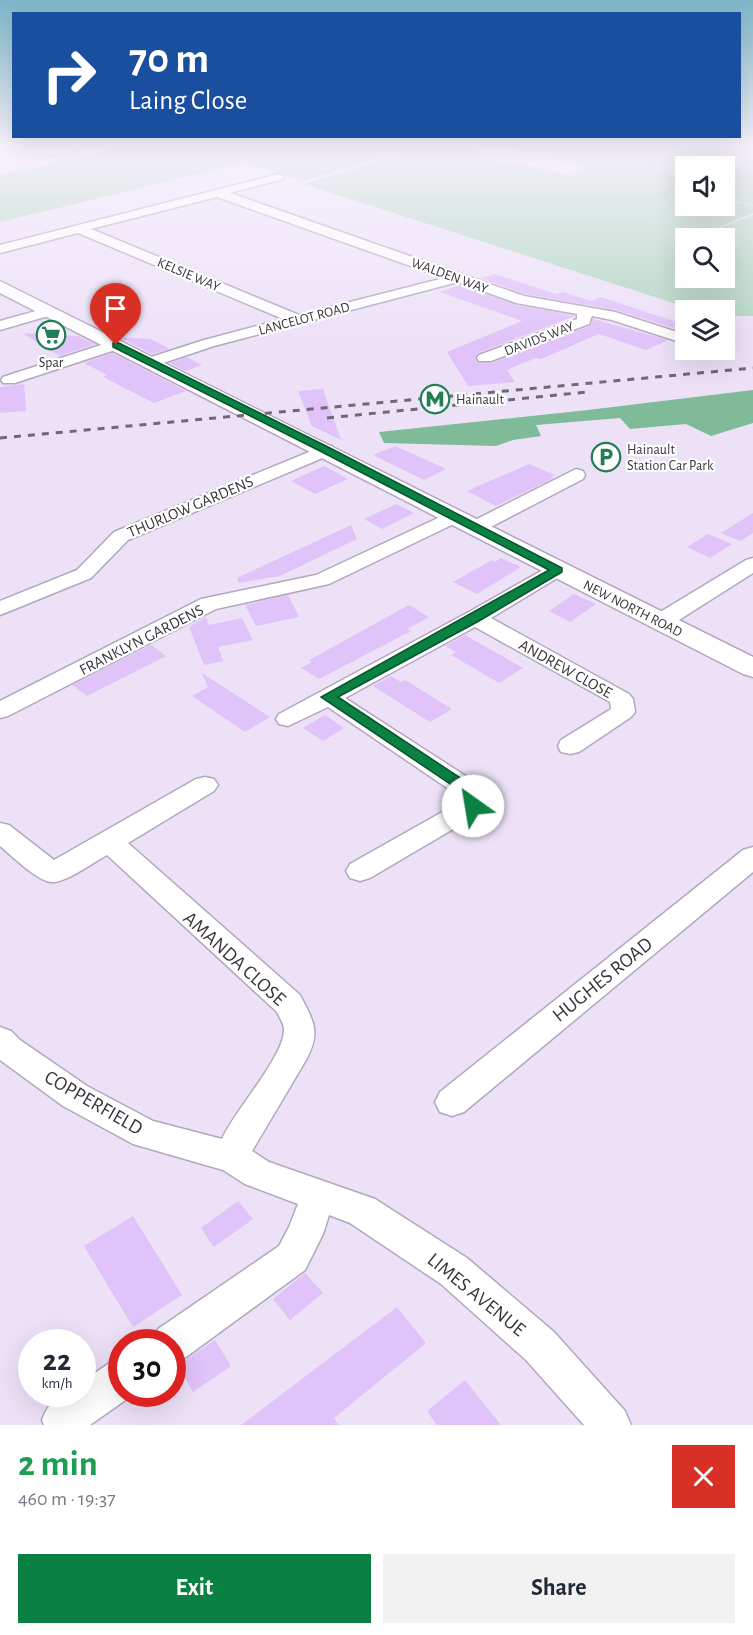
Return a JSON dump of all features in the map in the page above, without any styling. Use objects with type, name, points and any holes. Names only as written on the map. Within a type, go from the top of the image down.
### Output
[{"type":"street","points":[[0,249],[145,212]]},
{"type":"street","name":"WALDEN WAY","points":[[270,212],[521,300],[615,316],[675,336]]},
{"type":"street","name":"KELSIE WAY","points":[[80,228],[298,320]]},
{"type":"street","name":"LANCELOT ROAD","points":[[151,362],[209,343],[459,278]]},
{"type":"street","name":"NEW NORTH ROAD","points":[[0,286],[753,668]]},
{"type":"street","points":[[0,326],[50,311]]},
{"type":"street","name":"DAVIDS WAY","points":[[485,358],[584,321],[585,311]]},
{"type":"street","points":[[9,380],[116,345]]},
{"type":"street","name":"THURLOW GARDENS","points":[[0,609],[84,574],[121,536],[326,450]]},
{"type":"street","name":"FRANKLYN GARDENS","points":[[0,711],[209,604],[322,580],[576,475]]},
{"type":"street","points":[[660,622],[753,564]]},
{"type":"street","points":[[288,719],[475,618],[557,570]]},
{"type":"street","name":"ANDREW CLOSE","points":[[475,618],[621,699],[623,712],[570,746]]},
{"type":"street","points":[[328,697],[472,792],[473,806],[360,871]]},
{"type":"street","points":[[0,832],[52,873],[205,785]]},
{"type":"street","name":"AMANDA CLOSE","points":[[109,842],[289,1004],[300,1028],[295,1051],[241,1135],[232,1156]]},
{"type":"street","name":"HUGHES ROAD","points":[[452,1102],[753,857]]},
{"type":"street","name":"COPPERFIELD","points":[[0,1040],[9,1049],[75,1096],[145,1134],[232,1156]]},
{"type":"street","name":"LIMES AVENUE","points":[[232,1156],[257,1173],[362,1211],[454,1271],[540,1346],[611,1425]]},
{"type":"street","points":[[186,1332],[292,1258],[305,1234],[318,1196]]},
{"type":"street","points":[[62,1420],[108,1388]]},
{"type":"green space","points":[[0,212],[43,212],[0,222]]},
{"type":"green space","points":[[389,212],[675,212],[675,216],[735,216],[735,212],[753,212],[718,228],[675,228],[675,247],[672,248],[675,247],[675,288],[735,288],[735,228],[721,228],[753,215],[753,316],[735,316],[735,300],[675,300],[675,304]]},
{"type":"green space","points":[[753,390],[753,423],[711,436],[686,424],[630,429],[620,418],[536,425],[541,436],[513,440],[496,446],[384,443],[379,432],[588,410]]},
{"type":"building","points":[[495,274],[556,294],[563,292],[591,301],[601,297],[675,321],[675,329],[616,310],[525,294],[481,278]]},
{"type":"building","points":[[460,285],[516,305],[575,316],[478,353],[475,359],[479,363],[492,363],[590,326],[593,319],[668,340],[646,350],[599,334],[541,359],[536,358],[507,370],[515,382],[468,386],[447,352],[522,321],[440,292]]},
{"type":"building","points":[[22,333],[78,336],[95,344],[60,356]]},
{"type":"building","points":[[118,337],[150,339],[170,349],[152,354]]},
{"type":"building","points":[[112,353],[186,391],[154,403],[103,377],[107,375],[84,363]]},
{"type":"building","points":[[187,357],[202,365],[185,371],[170,363]]},
{"type":"building","points":[[24,384],[26,411],[0,413],[0,387]]},
{"type":"building","points":[[323,389],[341,440],[312,426],[298,391]]},
{"type":"building","points":[[395,446],[446,469],[424,480],[373,455]]},
{"type":"building","points":[[529,464],[555,475],[552,477],[554,478],[496,506],[467,491]]},
{"type":"building","points":[[324,466],[348,479],[315,494],[291,481]]},
{"type":"building","points":[[396,504],[414,513],[382,529],[364,519]]},
{"type":"building","points":[[753,513],[753,533],[740,541],[721,533]]},
{"type":"building","points":[[351,525],[357,539],[280,576],[239,583],[237,578]]},
{"type":"building","points":[[708,534],[732,544],[710,558],[687,547]]},
{"type":"building","points":[[501,558],[521,567],[477,594],[453,582],[492,560],[495,562]]},
{"type":"building","points":[[574,594],[596,604],[570,622],[549,611]]},
{"type":"building","points":[[288,595],[299,617],[256,626],[245,605]]},
{"type":"building","points":[[409,605],[429,617],[407,629],[411,631],[319,679],[301,668],[312,662],[309,660]]},
{"type":"building","points":[[206,617],[209,625],[242,618],[253,640],[218,647],[223,661],[204,665],[189,627]]},
{"type":"building","points":[[465,635],[523,668],[499,683],[451,655],[456,652],[445,646]]},
{"type":"building","points":[[151,645],[166,656],[87,696],[72,685]]},
{"type":"building","points":[[202,673],[270,717],[245,732],[192,696],[208,687]]},
{"type":"building","points":[[391,676],[401,682],[405,680],[452,709],[430,722],[373,686]]},
{"type":"building","points":[[325,715],[344,728],[323,741],[303,728]]},
{"type":"building","points":[[238,1201],[253,1219],[214,1247],[201,1228]]},
{"type":"building","points":[[133,1216],[182,1295],[133,1327],[84,1246]]},
{"type":"building","points":[[305,1273],[323,1293],[290,1320],[273,1299]]},
{"type":"building","points":[[397,1307],[426,1343],[334,1418],[339,1425],[241,1425]]},
{"type":"building","points":[[215,1340],[231,1366],[193,1392],[186,1379],[186,1360]]},
{"type":"building","points":[[465,1380],[501,1425],[437,1425],[427,1411]]},
{"type":"railway","points":[[0,438],[753,368]]},
{"type":"railway","points":[[327,418],[587,392]]},
{"type":"place","name":"Spar","points":[[51,335]]},
{"type":"place","name":"Hainault","points":[[435,399]]},
{"type":"place","name":"Hainault Station Car Park","points":[[606,457]]},
{"type":"route","points":[[116,345],[261,416],[557,570],[475,618],[328,697],[472,792],[473,806]]}]
